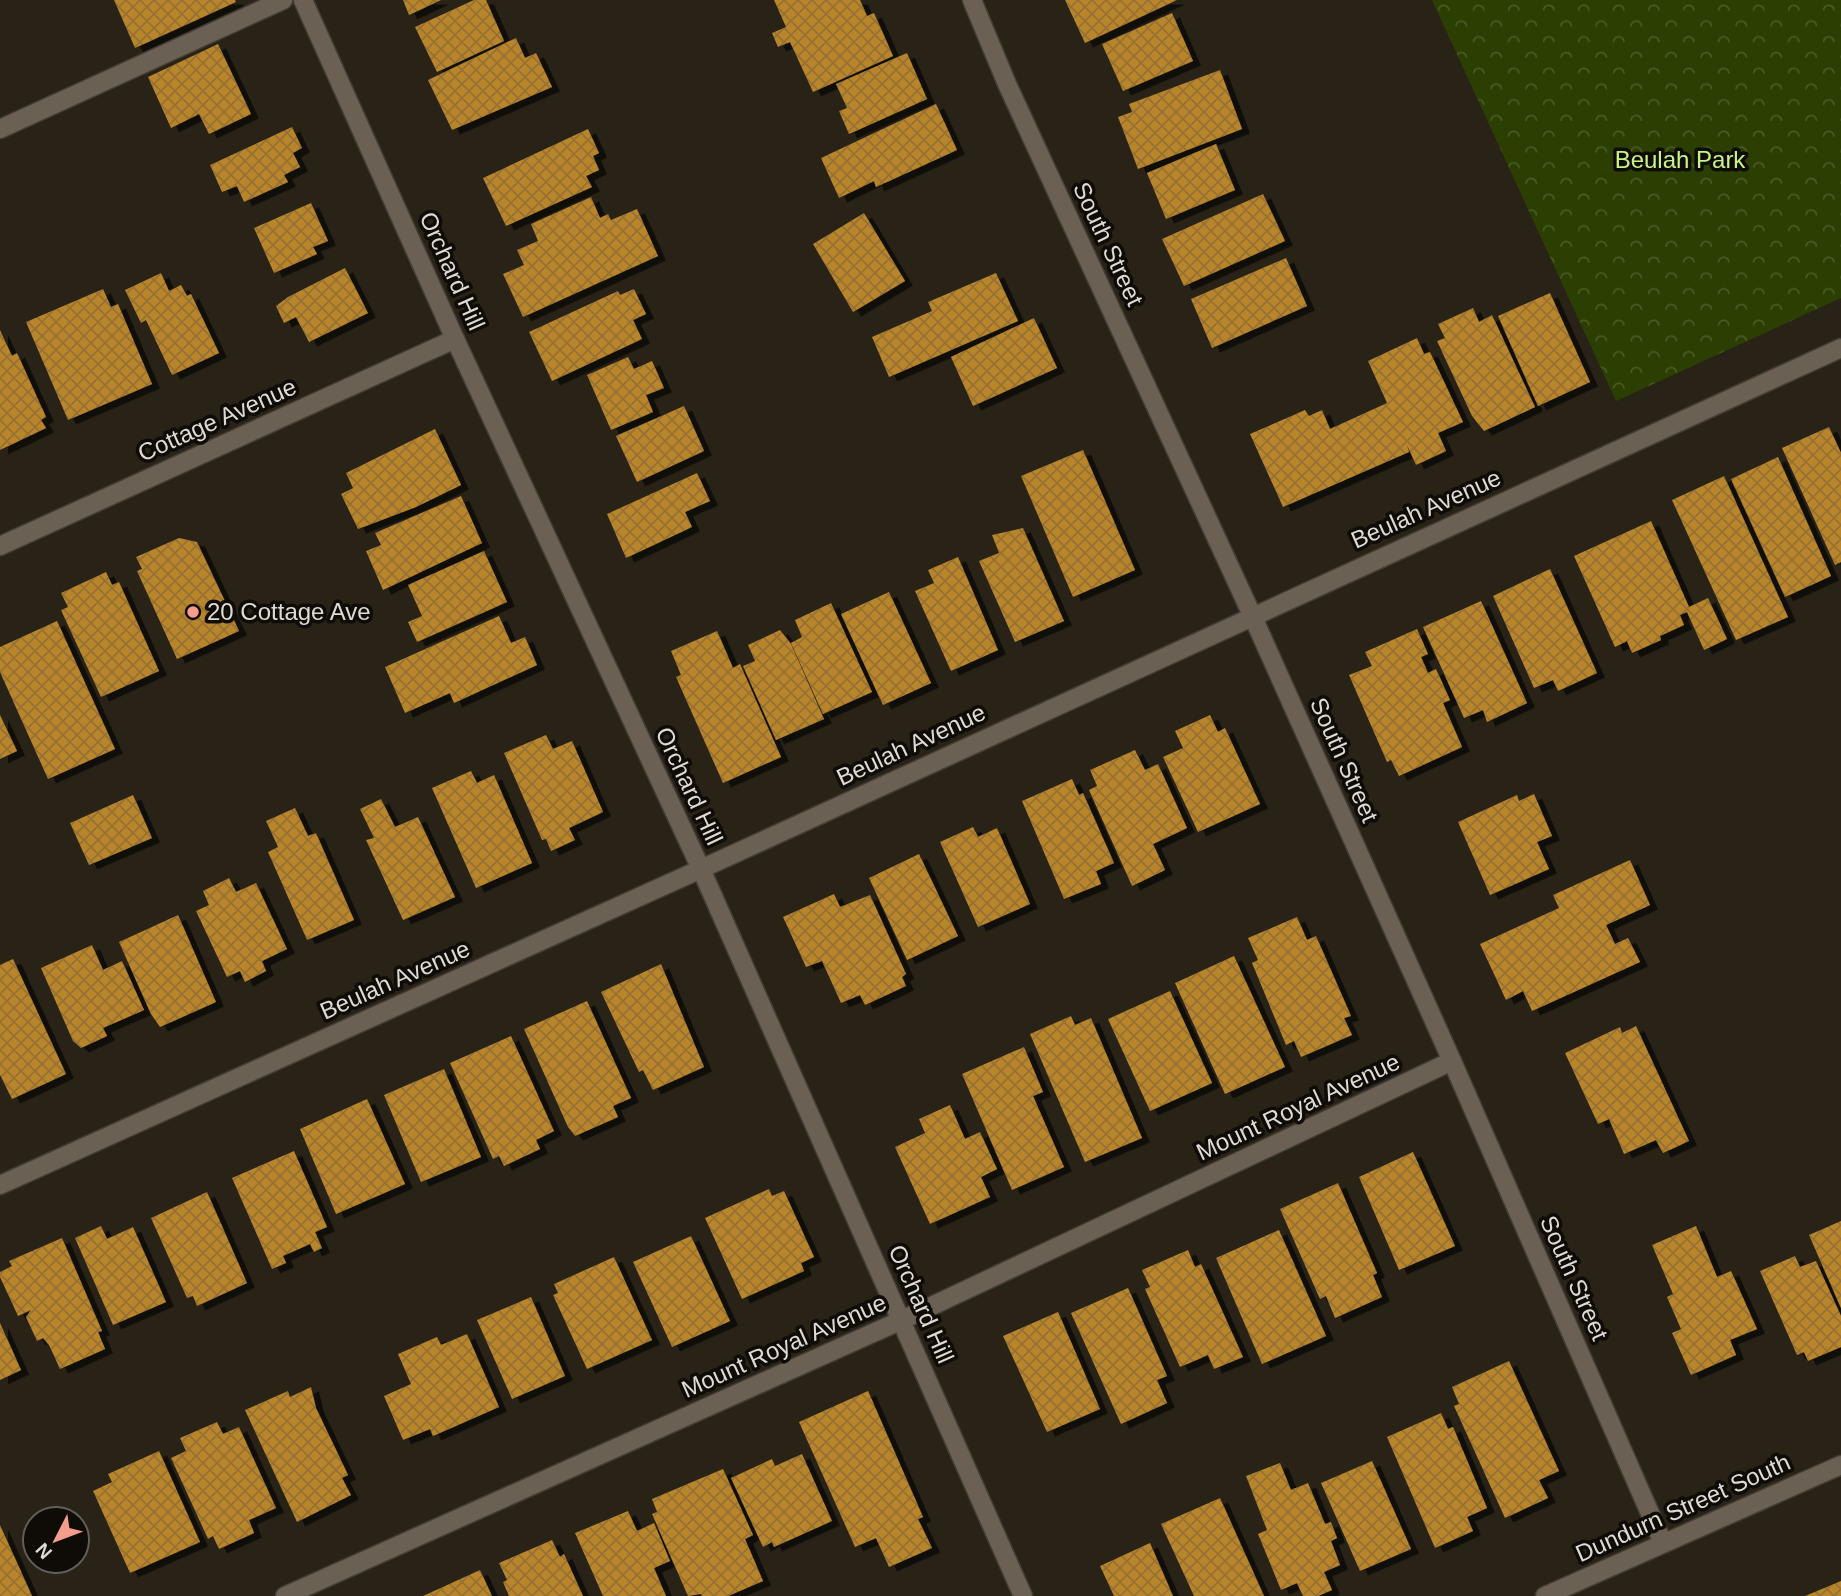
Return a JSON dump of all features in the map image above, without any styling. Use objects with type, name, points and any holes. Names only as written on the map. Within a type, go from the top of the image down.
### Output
[{"type":"street","points":[[0,129],[283,0]]},
{"type":"street","name":"Orchard Hill","points":[[303,0],[455,339],[701,869],[1023,1596]]},
{"type":"street","name":"South Street","points":[[972,0],[1007,84],[1252,615],[1452,1061],[1663,1543]]},
{"type":"street","name":"Cottage Avenue","points":[[0,546],[455,339]]},
{"type":"street","name":"Beulah Avenue","points":[[0,1185],[701,869],[1841,348]]},
{"type":"street","name":"Mount Royal Avenue","points":[[285,1596],[902,1320],[1452,1061]]},
{"type":"street","name":"Dundurn Street South","points":[[1545,1596],[1841,1465]]},
{"type":"green space","name":"Beulah Park","points":[[1432,0],[1841,0],[1841,298],[1616,401]]},
{"type":"building","points":[[114,0],[235,0],[236,2],[135,48]]},
{"type":"building","points":[[403,0],[441,0],[409,15]]},
{"type":"building","points":[[474,0],[486,0],[504,41],[437,72],[415,27]]},
{"type":"building","points":[[774,0],[860,0],[867,16],[874,13],[893,56],[813,92],[790,42],[778,47],[772,33],[786,27]]},
{"type":"building","points":[[1065,0],[1177,0],[1085,43]]},
{"type":"building","points":[[1172,13],[1193,61],[1123,91],[1102,44]]},
{"type":"building","points":[[516,38],[525,58],[536,53],[552,87],[452,130],[428,80]]},
{"type":"building","points":[[218,44],[251,114],[209,134],[199,114],[171,128],[148,77]]},
{"type":"building","points":[[907,53],[927,99],[849,134],[839,111],[847,108],[836,84]]},
{"type":"building","points":[[1220,70],[1242,129],[1138,169],[1118,117],[1132,112],[1129,104]]},
{"type":"building","points":[[936,104],[957,150],[876,187],[874,181],[839,198],[821,158]]},
{"type":"building","points":[[292,127],[302,148],[293,153],[300,167],[284,175],[288,182],[244,202],[237,186],[222,192],[210,165]]},
{"type":"building","points":[[588,129],[599,153],[593,156],[599,170],[586,176],[592,187],[506,226],[483,178]]},
{"type":"building","points":[[1216,144],[1235,190],[1166,219],[1147,173]]},
{"type":"building","points":[[1263,194],[1285,241],[1184,286],[1162,239]]},
{"type":"building","points":[[591,197],[600,218],[608,214],[611,220],[637,209],[658,256],[523,317],[503,274],[524,265],[517,250],[538,241],[531,224]]},
{"type":"building","points":[[311,203],[328,241],[313,247],[317,254],[274,273],[254,228]]},
{"type":"building","points":[[864,213],[905,281],[853,312],[813,244]]},
{"type":"building","points":[[1286,258],[1307,306],[1212,348],[1191,299]]},
{"type":"building","points":[[345,268],[368,313],[309,342],[296,317],[284,323],[276,306]]},
{"type":"building","points":[[161,273],[169,291],[181,285],[187,296],[191,294],[219,353],[172,375],[146,320],[141,323],[125,290]]},
{"type":"building","points":[[996,273],[1018,321],[889,377],[872,337],[932,311],[928,302]]},
{"type":"building","points":[[103,289],[111,307],[118,304],[152,384],[68,420],[26,322]]},
{"type":"building","points":[[634,289],[646,314],[633,320],[642,339],[552,381],[529,332],[618,291],[620,295]]},
{"type":"building","points":[[1550,293],[1590,382],[1538,406],[1498,316]]},
{"type":"building","points":[[1473,308],[1479,322],[1492,315],[1535,407],[1484,431],[1472,416],[1437,341],[1445,338],[1438,324]]},
{"type":"building","points":[[1034,318],[1057,368],[973,406],[951,357]]},
{"type":"building","points":[[0,330],[12,356],[17,353],[46,417],[41,420],[46,428],[0,450]]},
{"type":"building","points":[[1417,338],[1424,354],[1430,352],[1463,422],[1438,433],[1446,451],[1416,465],[1407,445],[1409,452],[1283,507],[1250,434],[1305,410],[1309,416],[1322,410],[1330,429],[1387,403],[1368,361]]},
{"type":"building","points":[[628,357],[634,369],[652,361],[664,388],[646,395],[653,412],[611,430],[587,375]]},
{"type":"building","points":[[684,406],[704,451],[637,482],[616,436]]},
{"type":"building","points":[[1829,427],[1841,453],[1841,562],[1835,565],[1782,448]]},
{"type":"building","points":[[435,429],[461,485],[416,507],[358,529],[341,494],[353,488],[346,473]]},
{"type":"building","points":[[1083,450],[1135,570],[1073,597],[1021,476]]},
{"type":"building","points":[[1778,457],[1831,576],[1785,597],[1731,479]]},
{"type":"building","points":[[697,473],[710,501],[685,512],[692,527],[626,558],[607,514]]},
{"type":"building","points":[[1724,476],[1788,617],[1736,640],[1672,500]]},
{"type":"building","points":[[461,496],[482,543],[383,590],[366,551],[381,545],[375,533]]},
{"type":"building","points":[[1651,521],[1689,607],[1708,598],[1727,639],[1704,650],[1687,612],[1680,615],[1684,625],[1660,636],[1661,640],[1632,653],[1627,641],[1615,647],[1574,556]]},
{"type":"building","points":[[1023,528],[1064,621],[1015,642],[979,561],[999,553],[992,535]]},
{"type":"building","name":"20 Cottage Ave","points":[[179,538],[197,542],[239,631],[177,659],[137,571],[142,569],[136,557]]},
{"type":"building","points":[[484,551],[507,602],[417,642],[408,622],[422,616],[408,585]]},
{"type":"building","points":[[958,557],[998,650],[951,671],[915,591],[934,583],[928,570]]},
{"type":"building","points":[[1550,569],[1597,673],[1558,691],[1553,680],[1534,688],[1493,596]]},
{"type":"building","points":[[106,572],[112,585],[119,582],[159,671],[101,697],[61,610],[68,607],[61,593]]},
{"type":"building","points":[[889,592],[931,683],[883,705],[841,614]]},
{"type":"building","points":[[1481,601],[1527,703],[1487,722],[1483,710],[1464,718],[1423,627]]},
{"type":"building","points":[[831,603],[872,692],[823,714],[791,643],[802,637],[795,620]]},
{"type":"building","points":[[499,616],[511,643],[525,637],[537,665],[454,703],[450,693],[405,713],[385,667]]},
{"type":"building","points":[[57,621],[115,749],[48,779],[0,672],[0,647]]},
{"type":"building","points":[[1417,629],[1428,654],[1421,657],[1428,673],[1436,669],[1450,700],[1443,703],[1462,747],[1399,776],[1391,760],[1387,762],[1349,675],[1372,666],[1365,652]]},
{"type":"building","points":[[780,630],[791,644],[824,719],[776,740],[743,666],[755,661],[748,645]]},
{"type":"building","points":[[717,631],[733,668],[740,664],[781,757],[723,783],[676,677],[681,675],[671,651]]},
{"type":"building","points":[[0,715],[17,751],[0,759]]},
{"type":"building","points":[[1210,715],[1218,732],[1225,728],[1260,804],[1198,832],[1163,757],[1183,748],[1175,731]]},
{"type":"building","points":[[546,735],[553,749],[572,741],[603,812],[569,828],[575,840],[551,851],[546,839],[542,840],[504,753]]},
{"type":"building","points":[[1135,750],[1145,770],[1158,764],[1187,828],[1153,844],[1165,870],[1132,886],[1089,790],[1097,786],[1090,770]]},
{"type":"building","points":[[471,771],[477,783],[494,775],[532,863],[476,888],[432,788]]},
{"type":"building","points":[[1072,779],[1079,795],[1083,793],[1114,863],[1096,871],[1101,884],[1064,899],[1022,801]]},
{"type":"building","points":[[1534,794],[1552,836],[1537,842],[1549,869],[1490,895],[1458,822],[1517,795],[1519,801]]},
{"type":"building","points":[[133,795],[152,838],[89,865],[70,823]]},
{"type":"building","points":[[381,799],[395,827],[418,817],[455,897],[403,920],[366,840],[374,838],[360,809]]},
{"type":"building","points":[[295,808],[308,836],[316,833],[354,920],[307,940],[268,852],[278,847],[266,821]]},
{"type":"building","points":[[973,827],[978,837],[997,828],[1030,904],[978,927],[940,842]]},
{"type":"building","points":[[919,854],[958,936],[907,960],[869,878]]},
{"type":"building","points":[[1630,860],[1650,905],[1606,925],[1615,944],[1628,938],[1640,962],[1532,1011],[1523,991],[1506,1000],[1480,944],[1559,908],[1553,895]]},
{"type":"building","points":[[229,878],[236,892],[256,883],[287,949],[262,961],[266,971],[245,982],[240,971],[227,977],[196,911],[209,905],[203,891]]},
{"type":"building","points":[[834,894],[840,907],[870,895],[906,974],[902,977],[906,986],[865,1005],[860,995],[841,1003],[822,961],[806,967],[783,917]]},
{"type":"building","points":[[178,915],[216,1002],[160,1027],[151,1014],[119,942]]},
{"type":"building","points":[[1297,917],[1307,940],[1316,936],[1351,1016],[1344,1018],[1352,1035],[1301,1057],[1294,1041],[1286,1045],[1252,963],[1258,960],[1248,938]]},
{"type":"building","points":[[92,945],[103,970],[122,961],[144,1010],[103,1028],[107,1036],[81,1048],[73,1041],[41,968]]},
{"type":"building","points":[[1234,956],[1285,1067],[1225,1094],[1175,983]]},
{"type":"building","points":[[13,959],[66,1074],[12,1099],[0,1075],[0,965]]},
{"type":"building","points":[[661,964],[704,1067],[653,1090],[643,1070],[639,1072],[601,992]]},
{"type":"building","points":[[1170,991],[1212,1083],[1150,1111],[1108,1019]]},
{"type":"building","points":[[587,1001],[631,1098],[613,1106],[618,1117],[575,1136],[568,1127],[524,1029]]},
{"type":"building","points":[[1071,1016],[1075,1025],[1091,1018],[1142,1138],[1085,1162],[1030,1034]]},
{"type":"building","points":[[1636,1026],[1689,1141],[1663,1153],[1656,1140],[1624,1154],[1609,1119],[1598,1124],[1565,1053],[1620,1027],[1622,1033]]},
{"type":"building","points":[[511,1036],[554,1131],[536,1140],[540,1149],[504,1166],[499,1156],[493,1159],[450,1063]]},
{"type":"building","points":[[1024,1047],[1043,1092],[1033,1096],[1064,1167],[1012,1190],[962,1074]]},
{"type":"building","points":[[444,1069],[481,1157],[421,1182],[384,1095]]},
{"type":"building","points":[[367,1099],[405,1184],[336,1214],[300,1129]]},
{"type":"building","points":[[950,1105],[965,1139],[980,1132],[997,1169],[981,1177],[990,1197],[930,1224],[895,1147],[925,1133],[919,1119]]},
{"type":"building","points":[[294,1151],[327,1227],[315,1232],[322,1248],[314,1252],[310,1244],[283,1256],[286,1263],[272,1269],[232,1178]]},
{"type":"building","points":[[1413,1152],[1455,1246],[1399,1270],[1359,1177]]},
{"type":"building","points":[[1338,1183],[1377,1273],[1373,1275],[1382,1297],[1335,1318],[1326,1296],[1320,1299],[1280,1209]]},
{"type":"building","points":[[769,1189],[772,1196],[784,1191],[814,1257],[801,1263],[804,1271],[742,1299],[705,1218]]},
{"type":"building","points":[[207,1192],[247,1283],[197,1306],[193,1296],[187,1298],[151,1218]]},
{"type":"building","points":[[1841,1221],[1841,1308],[1809,1235]]},
{"type":"building","points":[[101,1226],[107,1239],[133,1227],[166,1302],[113,1325],[75,1238]]},
{"type":"building","points":[[1696,1226],[1717,1277],[1731,1271],[1757,1329],[1730,1340],[1736,1355],[1691,1375],[1672,1333],[1681,1329],[1667,1297],[1673,1294],[1652,1245]]},
{"type":"building","points":[[1279,1230],[1326,1336],[1262,1364],[1216,1258]]},
{"type":"building","points":[[691,1236],[730,1321],[672,1347],[633,1262]]},
{"type":"building","points":[[62,1238],[102,1331],[98,1332],[105,1349],[60,1369],[49,1345],[43,1338],[37,1341],[26,1317],[31,1310],[18,1316],[0,1272],[12,1266],[9,1261]]},
{"type":"building","points":[[1188,1250],[1195,1267],[1201,1264],[1243,1357],[1214,1369],[1208,1355],[1180,1367],[1145,1289],[1150,1287],[1142,1270]]},
{"type":"building","points":[[1795,1256],[1800,1267],[1816,1261],[1841,1316],[1841,1347],[1808,1361],[1804,1352],[1797,1355],[1760,1271]]},
{"type":"building","points":[[614,1257],[652,1340],[587,1369],[553,1295],[558,1293],[554,1284]]},
{"type":"building","points":[[1128,1288],[1167,1376],[1157,1380],[1167,1403],[1121,1424],[1071,1313]]},
{"type":"building","points":[[531,1297],[565,1376],[512,1399],[477,1320]]},
{"type":"building","points":[[1058,1312],[1100,1409],[1047,1432],[1003,1336]]},
{"type":"building","points":[[0,1323],[21,1370],[0,1380]]},
{"type":"building","points":[[467,1334],[499,1407],[433,1436],[430,1429],[403,1440],[384,1396],[411,1384],[398,1354],[437,1337],[441,1345]]},
{"type":"building","points":[[1509,1361],[1559,1471],[1539,1480],[1548,1498],[1505,1518],[1454,1406],[1459,1404],[1452,1387]]},
{"type":"building","points":[[311,1387],[316,1408],[348,1475],[342,1478],[351,1495],[297,1522],[245,1410],[288,1391],[290,1397]]},
{"type":"building","points":[[868,1391],[923,1517],[918,1519],[932,1548],[889,1567],[876,1538],[855,1547],[799,1422]]},
{"type":"building","points":[[1441,1413],[1448,1429],[1453,1427],[1487,1508],[1467,1517],[1473,1531],[1435,1548],[1387,1437]]},
{"type":"building","points":[[217,1422],[223,1434],[239,1427],[276,1508],[249,1520],[254,1533],[219,1549],[213,1536],[208,1539],[171,1458],[186,1451],[180,1438]]},
{"type":"building","points":[[159,1451],[200,1542],[130,1573],[93,1491],[112,1482],[108,1474]]},
{"type":"building","points":[[802,1454],[832,1521],[774,1547],[772,1542],[763,1547],[731,1478],[772,1459],[775,1466]]},
{"type":"building","points":[[1372,1461],[1411,1549],[1360,1571],[1321,1483]]},
{"type":"building","points":[[1280,1463],[1291,1490],[1308,1483],[1325,1524],[1331,1522],[1337,1538],[1331,1541],[1340,1565],[1324,1572],[1332,1590],[1318,1596],[1303,1596],[1297,1583],[1281,1590],[1258,1534],[1267,1530],[1246,1476]]},
{"type":"building","points":[[723,1469],[753,1535],[745,1539],[763,1581],[728,1596],[688,1596],[652,1514],[657,1512],[652,1499]]},
{"type":"building","points":[[1220,1498],[1264,1596],[1194,1596],[1161,1524]]},
{"type":"building","points":[[628,1511],[637,1531],[654,1523],[670,1561],[654,1568],[666,1596],[603,1596],[575,1533]]},
{"type":"building","points":[[0,1525],[32,1596],[0,1596]]},
{"type":"building","points":[[552,1540],[560,1557],[564,1554],[583,1596],[509,1596],[503,1582],[507,1580],[499,1563]]},
{"type":"building","points":[[1150,1543],[1173,1596],[1114,1596],[1100,1566]]},
{"type":"building","points":[[480,1570],[492,1596],[423,1596]]},
{"type":"building","points":[[1841,1581],[1841,1596],[1805,1596]]},
{"type":"place","name":"20 Cottage Ave","points":[[193,612]]}]
